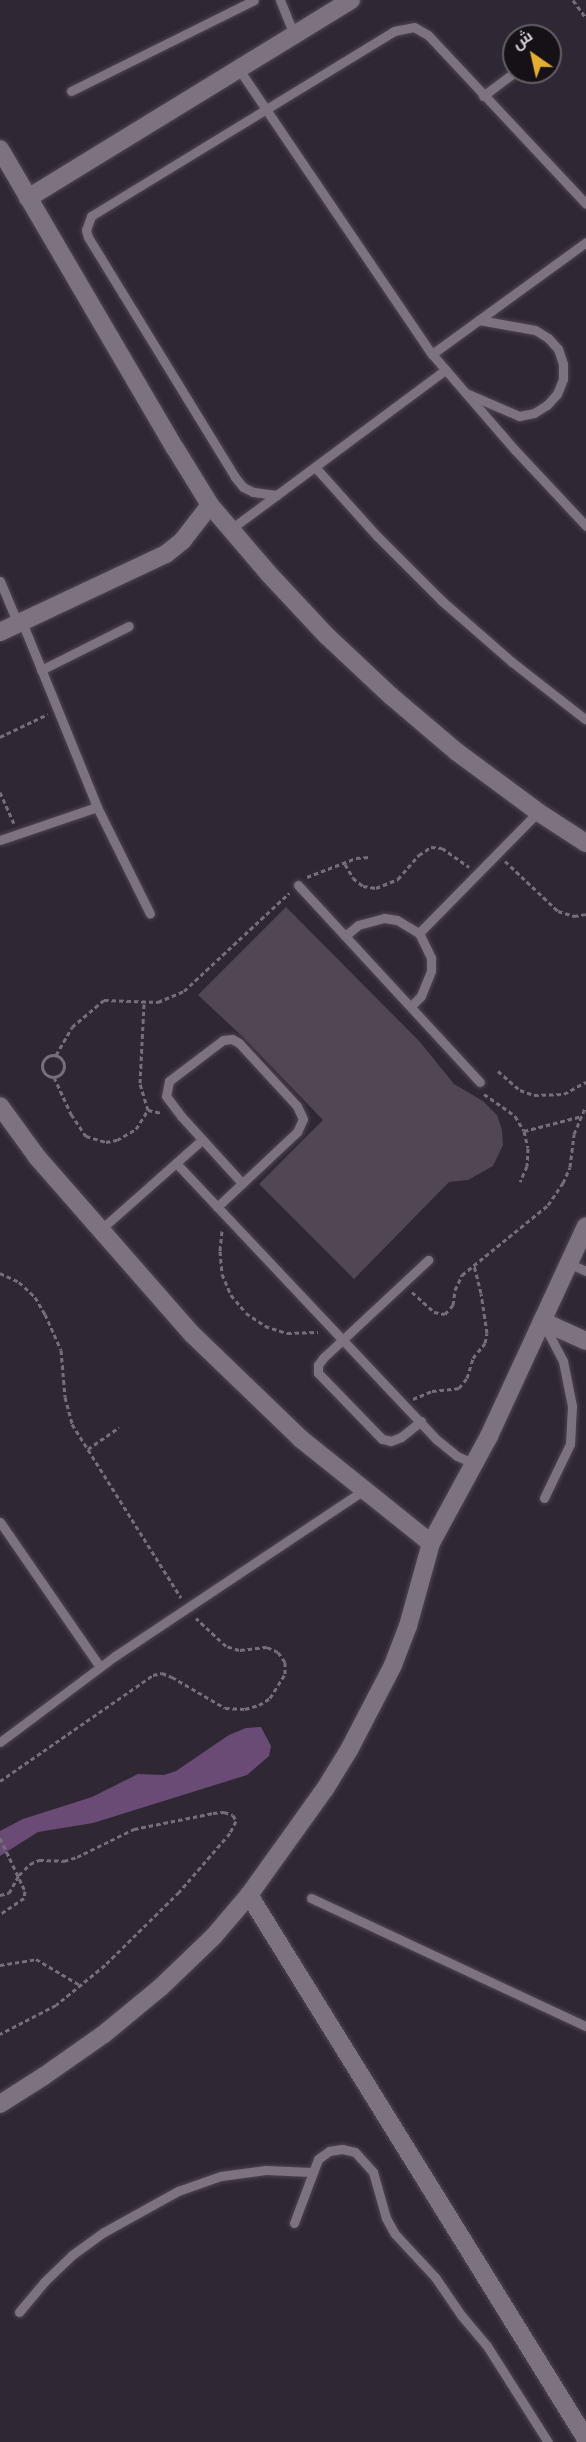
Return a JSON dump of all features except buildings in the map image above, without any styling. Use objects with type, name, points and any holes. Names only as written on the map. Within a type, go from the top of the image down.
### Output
[{"type":"street","points":[[28,198],[351,0]]},
{"type":"street","points":[[0,149],[139,389],[210,505],[327,636],[391,696],[457,752],[538,812],[586,843]]},
{"type":"street","points":[[0,632],[166,554],[183,540],[210,505]]},
{"type":"street","points":[[0,1106],[37,1157],[99,1231],[192,1334],[301,1439],[362,1491],[431,1544]]},
{"type":"street","points":[[0,2104],[104,2034],[161,1987],[214,1936],[249,1894],[325,1789],[371,1710],[393,1665],[408,1626],[431,1544],[475,1464],[586,1226]]},
{"type":"street","points":[[542,1321],[586,1341]]},
{"type":"street","points":[[249,1894],[586,2439]]},
{"type":"lane","points":[[71,91],[254,0]]},
{"type":"lane","points":[[280,0],[294,34]]},
{"type":"lane","points":[[277,495],[253,492],[243,487],[235,477],[86,230],[91,216],[394,30],[405,27],[414,27],[428,35],[586,204]]},
{"type":"lane","points":[[238,68],[432,354],[586,526]]},
{"type":"lane","points":[[483,96],[502,82]]},
{"type":"lane","points":[[432,354],[586,242]]},
{"type":"lane","points":[[465,393],[519,416],[534,413],[547,405],[557,394],[563,379],[563,364],[558,349],[548,338],[535,330],[479,320]]},
{"type":"lane","points":[[231,529],[445,370]]},
{"type":"lane","points":[[315,467],[377,536],[442,601],[512,662],[585,719]]},
{"type":"lane","points":[[0,581],[41,670],[97,807],[150,915]]},
{"type":"lane","points":[[41,670],[129,626]]},
{"type":"lane","points":[[0,840],[97,807]]},
{"type":"lane","points":[[419,933],[538,812]]},
{"type":"lane","points":[[298,885],[480,1082]]},
{"type":"lane","points":[[345,936],[358,925],[384,918],[397,920],[419,933],[431,958],[431,971],[421,996],[411,1006]]},
{"type":"lane","points":[[220,1211],[242,1183],[297,1132],[303,1119],[297,1106],[239,1043],[232,1039],[216,1043],[175,1076],[166,1088],[169,1102],[242,1183]]},
{"type":"lane","points":[[99,1231],[202,1140]]},
{"type":"lane","points":[[176,1163],[446,1449],[475,1464]]},
{"type":"lane","points":[[421,1421],[391,1442],[382,1438],[322,1381],[318,1373],[318,1365],[428,1260]]},
{"type":"lane","points":[[568,1263],[586,1270]]},
{"type":"lane","points":[[542,1321],[563,1361],[572,1406],[570,1444],[544,1498]]},
{"type":"lane","points":[[0,1742],[100,1667],[362,1491]]},
{"type":"lane","points":[[0,1522],[100,1667]]},
{"type":"lane","points":[[312,1898],[586,2026]]},
{"type":"lane","points":[[294,2223],[311,2172],[318,2159],[329,2151],[342,2148],[355,2152],[373,2172],[386,2218],[395,2234],[435,2277],[461,2315],[487,2346],[548,2442]]},
{"type":"lane","points":[[19,2312],[72,2254],[104,2232],[178,2191],[221,2176],[266,2170],[311,2172]]},
{"type":"path","points":[[573,0],[586,18]]},
{"type":"path","points":[[0,736],[58,710]]},
{"type":"path","points":[[0,792],[19,835]]},
{"type":"path","points":[[345,864],[353,878],[363,886],[376,888],[398,879],[426,849],[437,846],[477,874]]},
{"type":"path","points":[[497,854],[558,911],[574,916],[586,914]]},
{"type":"path","points":[[56,1055],[72,1027],[96,1004],[112,999],[144,1004],[158,1002],[184,991],[298,885],[315,872],[345,864],[356,858],[370,857]]},
{"type":"path","points":[[54,1077],[63,1069],[63,1060],[56,1055],[48,1056],[42,1067],[46,1074],[54,1077],[71,1114],[86,1136],[106,1142],[117,1140],[136,1129],[148,1110],[140,1076],[144,1053],[144,1004]]},
{"type":"path","points":[[498,1071],[520,1090],[534,1095],[564,1094],[586,1082]]},
{"type":"path","points":[[480,1082],[486,1098],[508,1110],[524,1131],[527,1157],[520,1182]]},
{"type":"path","points":[[406,1281],[425,1306],[439,1315],[445,1314],[453,1305],[455,1290],[462,1275],[548,1205],[563,1183],[570,1167],[574,1134],[586,1106]]},
{"type":"path","points":[[524,1131],[582,1116]]},
{"type":"path","points":[[220,1211],[222,1274],[231,1295],[246,1313],[265,1326],[287,1333],[311,1334],[332,1328]]},
{"type":"path","points":[[403,1403],[432,1391],[459,1388],[467,1378],[469,1364],[485,1343],[487,1333],[474,1264]]},
{"type":"path","points":[[0,1273],[19,1282],[35,1297],[54,1330],[64,1365],[67,1411],[88,1449],[188,1608],[226,1646],[247,1650],[267,1647],[278,1652],[285,1662],[285,1674],[270,1698],[259,1705],[245,1709],[225,1708],[172,1677],[162,1673],[153,1675],[0,1781]]},
{"type":"path","points":[[88,1449],[119,1426]]},
{"type":"path","points":[[0,1895],[9,1893],[18,1875],[30,1864],[39,1860],[64,1861],[76,1857],[134,1829],[213,1812],[233,1815],[237,1821],[230,1833],[179,1892],[105,1965],[56,2005],[0,2034]]},
{"type":"path","points":[[0,1838],[25,1891],[24,1898],[0,1914]]},
{"type":"path","points":[[0,1965],[36,1959],[80,1985]]},
{"type":"shaded area","points":[[261,1727],[271,1746],[269,1756],[247,1775],[93,1823],[38,1832],[0,1856],[0,1831],[23,1819],[92,1797],[138,1774],[164,1775],[176,1771],[229,1735],[246,1728]]}]
